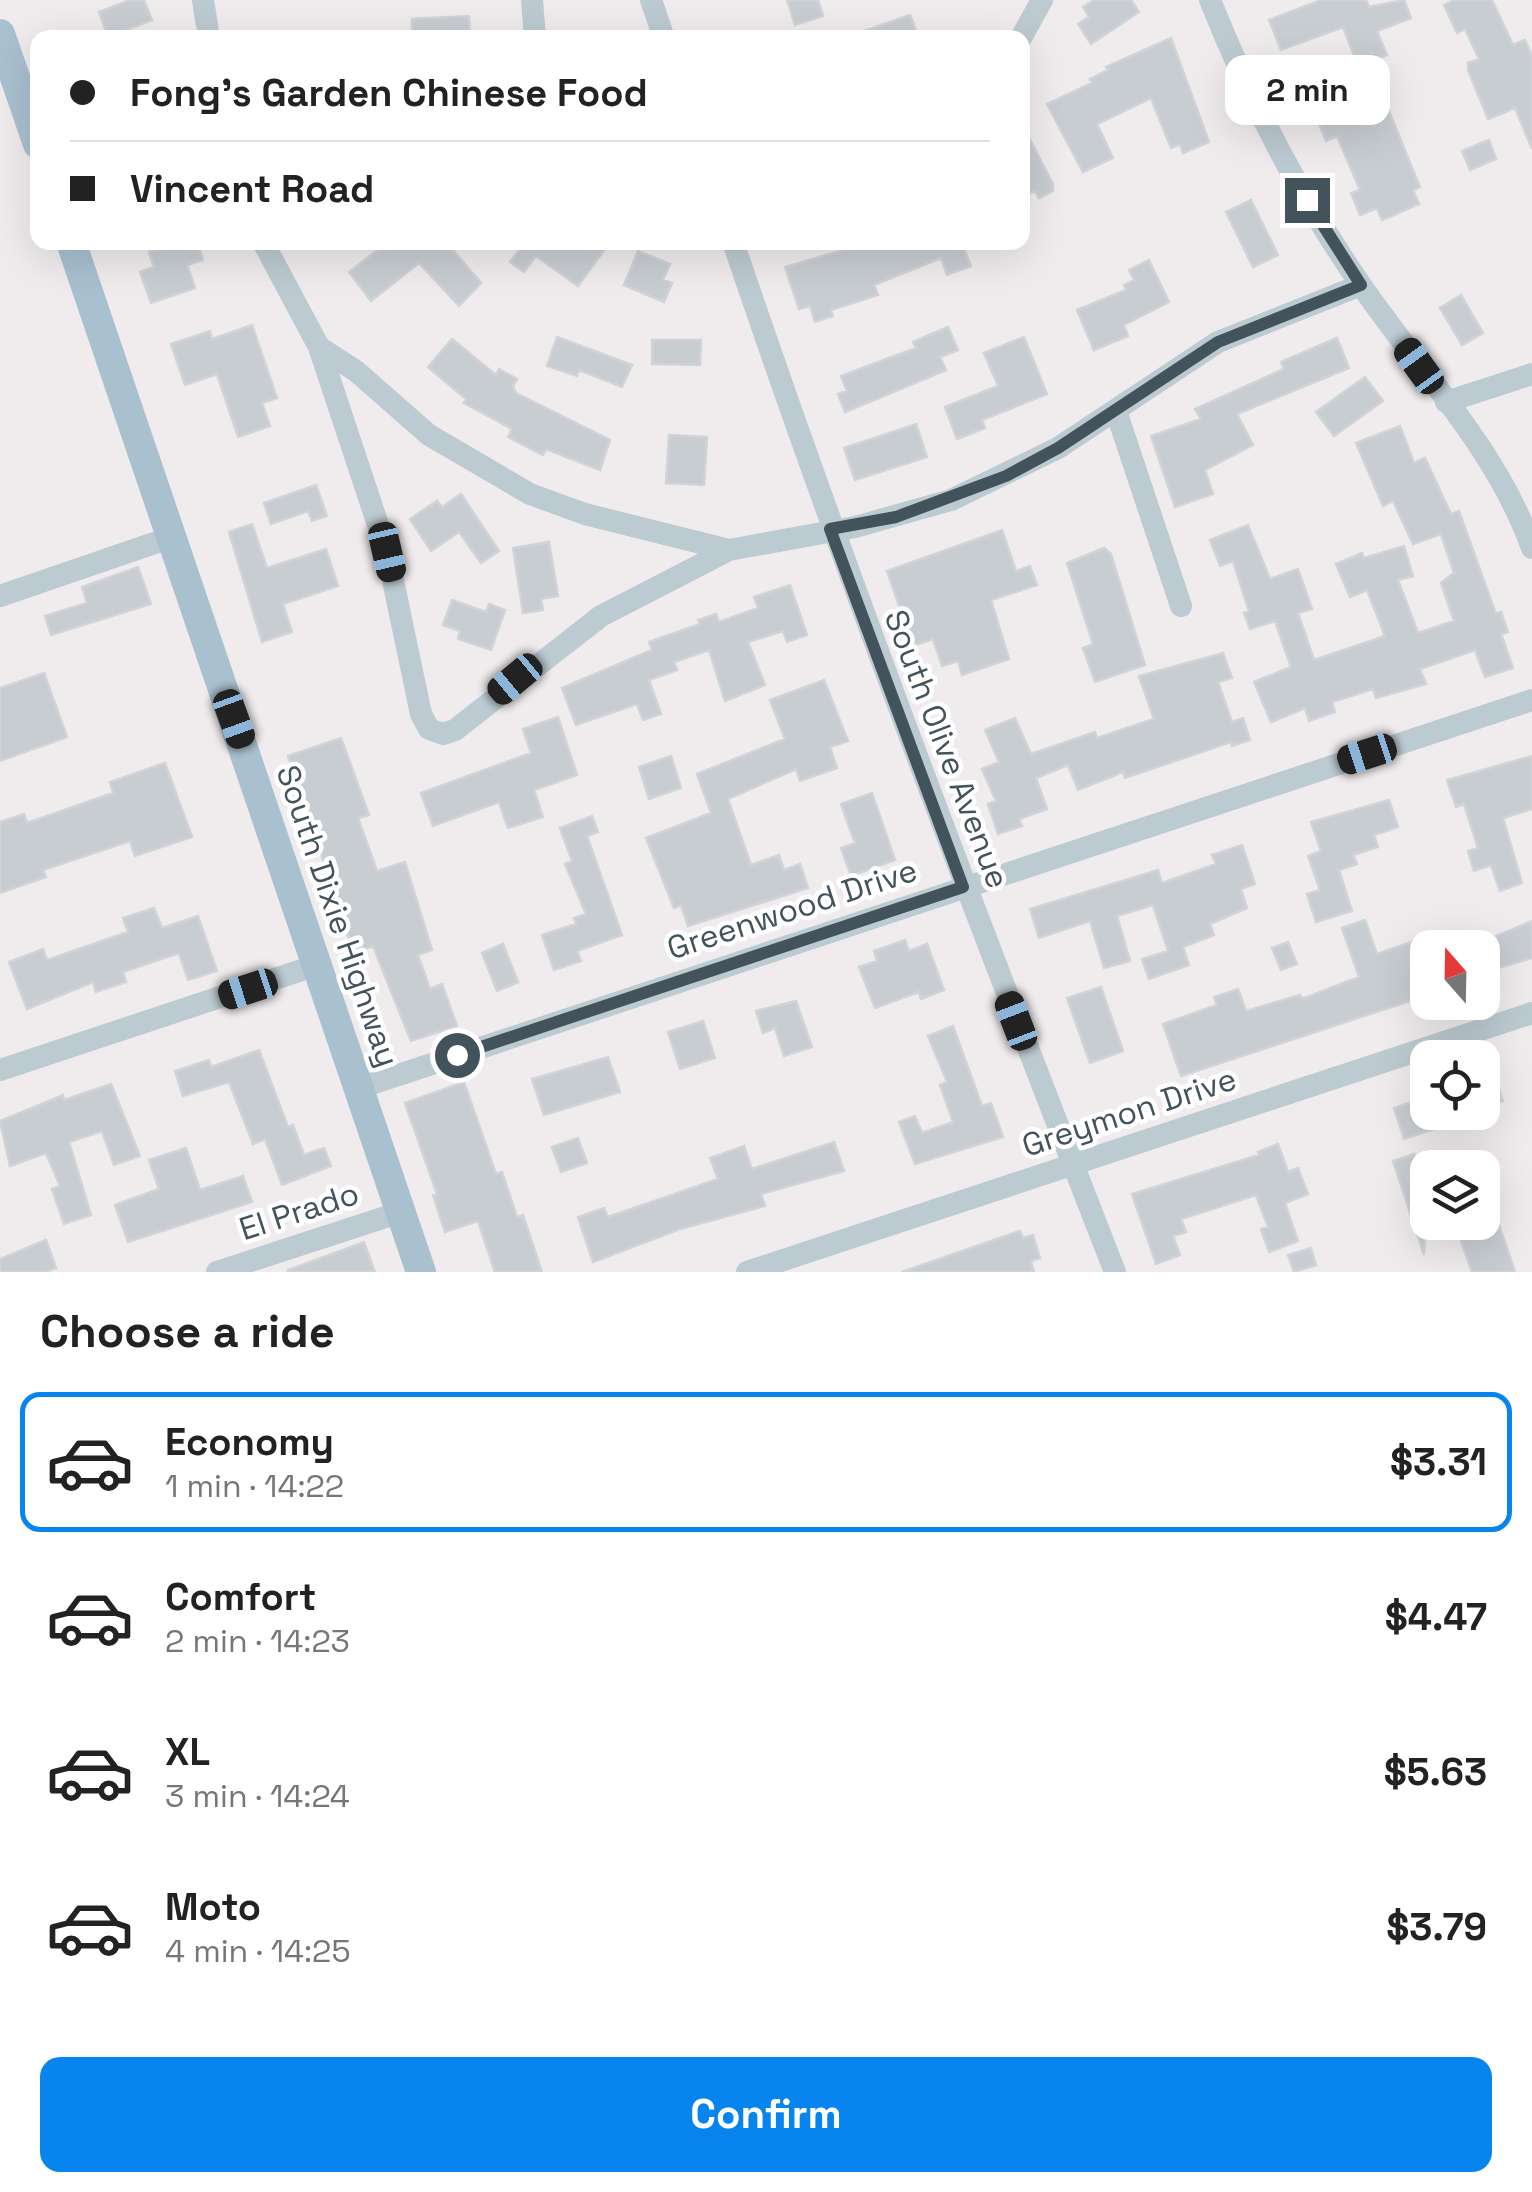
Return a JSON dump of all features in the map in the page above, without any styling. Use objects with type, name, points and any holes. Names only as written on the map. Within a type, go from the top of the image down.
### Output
[{"type":"main road","points":[[0,34],[30,121]]},
{"type":"main road","name":"South Dixie Highway","points":[[74,250],[421,1272]]},
{"type":"street","points":[[203,0],[208,30]]},
{"type":"street","points":[[532,0],[534,30]]},
{"type":"street","points":[[651,0],[661,30]]},
{"type":"street","points":[[1026,30],[1042,0]]},
{"type":"street","points":[[1210,0],[1262,116],[1307,200],[1361,285],[1497,471],[1532,548]]},
{"type":"street","points":[[268,250],[319,347],[387,552],[421,714],[429,728],[443,734],[456,730],[601,616],[729,550],[896,517],[951,500],[1058,448],[1170,370],[1218,342],[1361,285]]},
{"type":"street","name":"South Olive Avenue","points":[[736,250],[830,529],[963,887],[1115,1272]]},
{"type":"street","points":[[319,347],[356,371],[429,435],[530,494],[585,514],[729,550]]},
{"type":"street","points":[[1446,402],[1532,374]]},
{"type":"street","points":[[1116,410],[1181,606]]},
{"type":"street","points":[[0,596],[172,537]]},
{"type":"street","name":"Greenwood Drive","points":[[359,1088],[1532,700]]},
{"type":"street","points":[[0,1070],[317,965]]},
{"type":"street","name":"Greymon Drive","points":[[747,1272],[1532,1013]]},
{"type":"street","name":"El Prado","points":[[217,1272],[401,1212]]},
{"type":"building","points":[[130,0],[144,0],[152,20],[126,30],[105,30],[99,12]]},
{"type":"building","points":[[787,0],[818,0],[823,16],[795,25]]},
{"type":"building","points":[[1094,0],[1131,0],[1139,12],[1091,44],[1078,24],[1089,17],[1083,7]]},
{"type":"building","points":[[1321,0],[1366,0],[1369,7],[1404,0],[1411,18],[1377,31],[1387,55],[1358,66],[1343,27],[1281,50],[1269,20]]},
{"type":"building","points":[[1454,0],[1492,0],[1513,45],[1525,40],[1532,56],[1532,149],[1515,108],[1488,119],[1468,70],[1468,63],[1479,59],[1465,29],[1457,33],[1444,5]]},
{"type":"building","points":[[910,15],[916,30],[867,30]]},
{"type":"building","points":[[469,16],[470,30],[412,30],[412,19]]},
{"type":"building","points":[[1171,38],[1209,142],[1183,153],[1180,144],[1171,148],[1151,98],[1097,124],[1113,158],[1083,172],[1047,104],[1092,83],[1090,79],[1108,70],[1106,67]]},
{"type":"building","points":[[1347,98],[1353,112],[1384,99],[1420,187],[1413,190],[1419,204],[1382,220],[1377,208],[1360,215],[1351,193],[1360,190],[1337,136],[1326,141],[1314,112]]},
{"type":"building","points":[[1030,139],[1053,184],[1053,191],[1039,198],[1035,191],[1030,193]]},
{"type":"building","points":[[1489,140],[1496,159],[1470,170],[1462,151]]},
{"type":"building","points":[[1251,200],[1278,255],[1253,267],[1226,212]]},
{"type":"building","points":[[200,250],[203,260],[187,265],[195,288],[151,303],[140,272],[154,267],[149,252]]},
{"type":"building","points":[[378,250],[453,250],[481,283],[459,306],[419,263],[371,301],[349,272]]},
{"type":"building","points":[[519,250],[604,250],[578,286],[536,256],[524,272],[510,262]]},
{"type":"building","points":[[843,250],[964,250],[971,266],[947,275],[941,258],[874,285],[878,295],[831,310],[833,316],[815,322],[810,306],[799,309],[785,267]]},
{"type":"building","points":[[638,251],[670,264],[663,280],[672,283],[664,302],[624,285]]},
{"type":"building","points":[[1149,260],[1169,302],[1124,325],[1128,336],[1094,350],[1077,310],[1126,290],[1124,285],[1134,280],[1129,270]]},
{"type":"building","points":[[1461,295],[1483,333],[1462,345],[1440,308]]},
{"type":"building","points":[[252,325],[277,398],[262,403],[270,426],[238,437],[217,374],[185,385],[171,344],[210,331],[212,339]]},
{"type":"building","points":[[948,327],[958,350],[940,357],[946,370],[845,412],[838,394],[847,391],[841,376],[916,348],[913,342]]},
{"type":"building","points":[[557,337],[632,365],[622,387],[579,370],[577,376],[547,366]]},
{"type":"building","points":[[1024,337],[1047,394],[982,420],[985,428],[957,439],[945,407],[998,386],[984,353]]},
{"type":"building","points":[[1337,338],[1349,368],[1237,414],[1253,445],[1205,470],[1213,494],[1175,507],[1151,436],[1201,419],[1195,409],[1284,369],[1281,362]]},
{"type":"building","points":[[452,339],[496,375],[499,369],[517,379],[513,386],[516,393],[610,440],[600,470],[546,449],[543,455],[508,437],[512,429],[464,403],[466,399],[428,367]]},
{"type":"building","points":[[652,340],[701,340],[700,365],[652,364]]},
{"type":"building","points":[[1365,377],[1383,401],[1334,436],[1316,412]]},
{"type":"building","points":[[916,424],[927,457],[855,480],[844,448]]},
{"type":"building","points":[[1400,426],[1414,463],[1425,458],[1451,514],[1459,511],[1496,614],[1501,612],[1508,632],[1501,634],[1513,668],[1485,677],[1475,650],[1420,669],[1426,684],[1376,698],[1373,689],[1332,702],[1335,712],[1309,721],[1305,708],[1271,722],[1254,682],[1291,667],[1275,621],[1250,629],[1244,613],[1249,611],[1233,561],[1220,566],[1210,540],[1248,525],[1270,579],[1298,569],[1312,609],[1298,613],[1314,660],[1385,636],[1367,590],[1350,597],[1336,564],[1362,553],[1364,558],[1404,546],[1413,576],[1398,580],[1418,633],[1454,621],[1441,583],[1454,573],[1441,534],[1413,544],[1393,501],[1383,506],[1356,443]]},
{"type":"building","points":[[669,435],[707,437],[704,485],[666,483]]},
{"type":"building","points":[[316,485],[327,516],[312,521],[308,511],[271,524],[264,503]]},
{"type":"building","points":[[461,494],[499,551],[481,563],[459,532],[431,551],[410,519],[437,501],[442,507]]},
{"type":"building","points":[[252,524],[267,568],[326,549],[338,586],[283,604],[292,632],[262,642],[229,532]]},
{"type":"building","points":[[1002,530],[1016,571],[1030,566],[1037,585],[991,600],[1009,659],[962,675],[958,661],[942,666],[933,639],[913,646],[887,571]]},
{"type":"building","points":[[549,542],[558,596],[541,599],[543,610],[523,613],[513,548]]},
{"type":"building","points":[[1104,548],[1111,554],[1145,665],[1095,682],[1083,648],[1093,644],[1067,563]]},
{"type":"building","points":[[138,567],[151,604],[51,635],[45,616],[87,603],[82,587]]},
{"type":"building","points":[[790,585],[807,635],[787,642],[783,631],[748,642],[765,685],[725,701],[709,650],[674,662],[677,670],[649,680],[661,714],[643,720],[637,704],[576,725],[562,688],[652,650],[649,642],[700,624],[698,620],[716,614],[719,622],[758,608],[754,597]]},
{"type":"building","points":[[452,600],[486,612],[489,604],[505,610],[491,650],[458,639],[460,631],[443,625]]},
{"type":"building","points":[[1223,653],[1232,678],[1218,682],[1232,722],[1243,718],[1250,740],[1232,746],[1231,742],[1125,778],[1123,772],[1078,790],[1068,765],[1036,778],[1047,809],[1019,819],[1022,826],[998,834],[988,804],[996,801],[982,769],[999,762],[985,730],[1015,718],[1031,754],[1095,732],[1097,738],[1154,719],[1139,676]]},
{"type":"building","points":[[44,673],[67,737],[0,761],[0,688]]},
{"type":"building","points":[[824,680],[848,741],[830,747],[837,768],[800,781],[796,769],[728,799],[751,865],[779,855],[784,870],[800,864],[808,888],[688,926],[681,905],[674,908],[646,838],[711,813],[697,774],[785,739],[770,700]]},
{"type":"building","points":[[558,717],[577,775],[534,790],[543,817],[508,828],[499,802],[433,826],[421,793],[531,753],[523,729]]},
{"type":"building","points":[[341,738],[369,815],[358,818],[377,871],[405,862],[432,950],[418,955],[430,989],[442,984],[457,1026],[411,1041],[373,946],[354,953],[347,933],[343,934],[327,888],[332,886],[288,756]]},
{"type":"building","points":[[671,756],[681,788],[649,799],[639,767]]},
{"type":"building","points":[[1532,756],[1532,809],[1503,818],[1522,883],[1500,891],[1491,865],[1474,871],[1468,851],[1478,848],[1464,804],[1456,807],[1447,780]]},
{"type":"building","points":[[165,763],[192,837],[135,856],[130,841],[43,870],[46,877],[0,893],[0,822],[24,814],[27,823],[113,793],[110,782]]},
{"type":"building","points":[[872,793],[895,860],[851,876],[841,848],[855,843],[841,804]]},
{"type":"building","points":[[1389,800],[1398,827],[1374,835],[1378,847],[1353,855],[1357,864],[1339,870],[1352,911],[1316,922],[1307,894],[1320,890],[1308,856],[1321,851],[1311,822]]},
{"type":"building","points":[[592,816],[598,832],[587,836],[622,935],[577,951],[581,961],[554,970],[542,935],[576,924],[574,918],[586,914],[565,864],[572,861],[560,828]]},
{"type":"building","points":[[1242,845],[1255,884],[1241,889],[1247,908],[1210,924],[1214,935],[1183,947],[1189,965],[1149,979],[1142,959],[1168,951],[1153,905],[1117,916],[1130,961],[1104,968],[1090,921],[1039,938],[1030,909],[1158,870],[1162,883],[1216,864],[1212,855]]},
{"type":"building","points":[[154,908],[162,928],[198,916],[217,971],[188,980],[179,953],[123,972],[126,982],[96,992],[93,982],[27,1009],[9,962],[43,949],[47,960],[128,932],[123,918]]},
{"type":"building","points":[[1365,920],[1377,954],[1410,943],[1410,1001],[1181,1076],[1163,1024],[1217,1005],[1214,997],[1238,989],[1246,1011],[1300,995],[1302,999],[1359,977],[1342,928]]},
{"type":"building","points":[[1532,921],[1532,958],[1500,968],[1500,934]]},
{"type":"building","points":[[905,940],[909,951],[927,944],[944,990],[921,999],[919,992],[875,1008],[859,967],[877,961],[874,951]]},
{"type":"building","points":[[1288,942],[1297,964],[1281,970],[1272,948]]},
{"type":"building","points":[[503,944],[518,982],[497,991],[482,953]]},
{"type":"building","points":[[1101,987],[1123,1051],[1090,1063],[1067,998]]},
{"type":"building","points":[[796,1001],[812,1047],[784,1056],[775,1028],[763,1033],[756,1011]]},
{"type":"building","points":[[703,1021],[715,1058],[680,1069],[668,1032]]},
{"type":"building","points":[[953,1026],[982,1106],[991,1103],[1003,1137],[915,1164],[899,1122],[915,1116],[922,1133],[953,1122],[940,1085],[947,1082],[928,1036]]},
{"type":"building","points":[[259,1050],[288,1127],[293,1125],[304,1155],[324,1148],[331,1166],[282,1185],[265,1139],[253,1144],[229,1082],[183,1096],[175,1071],[209,1060],[211,1067]]},
{"type":"building","points":[[608,1057],[620,1092],[544,1115],[532,1079]]},
{"type":"building","points":[[464,1082],[496,1174],[502,1172],[517,1217],[523,1215],[542,1272],[495,1272],[478,1221],[445,1232],[433,1195],[437,1194],[405,1103]]},
{"type":"building","points":[[111,1084],[140,1156],[114,1165],[102,1131],[69,1142],[91,1215],[64,1224],[52,1189],[60,1186],[46,1153],[10,1166],[0,1121],[63,1095],[64,1100]]},
{"type":"building","points":[[1410,1102],[1410,1130],[1431,1130],[1404,1139],[1394,1108]]},
{"type":"building","points":[[578,1138],[587,1163],[561,1172],[552,1147]]},
{"type":"building","points":[[834,1142],[844,1171],[761,1194],[765,1206],[680,1229],[593,1262],[578,1217],[604,1208],[608,1217],[718,1179],[710,1158],[744,1146],[752,1169]]},
{"type":"building","points":[[1278,1144],[1288,1172],[1298,1168],[1308,1194],[1285,1203],[1298,1241],[1269,1252],[1261,1229],[1268,1227],[1256,1195],[1181,1219],[1186,1232],[1173,1236],[1180,1255],[1156,1264],[1132,1194],[1259,1155],[1258,1152]]},
{"type":"building","points":[[186,1148],[200,1190],[243,1176],[252,1202],[128,1242],[115,1205],[159,1189],[149,1160]]},
{"type":"building","points":[[1410,1155],[1410,1213],[1393,1161]]},
{"type":"building","points":[[1500,1228],[1515,1272],[1472,1272],[1461,1240],[1500,1240]]},
{"type":"building","points":[[1020,1231],[1023,1238],[1033,1235],[1040,1258],[1031,1261],[1034,1272],[902,1272]]},
{"type":"building","points":[[46,1240],[56,1268],[45,1272],[0,1272],[0,1259]]},
{"type":"building","points":[[364,1242],[375,1272],[288,1272],[288,1270]]},
{"type":"building","points":[[1311,1248],[1316,1265],[1294,1272],[1288,1255]]},
{"type":"route","points":[[457,1055],[963,887],[830,529],[896,517],[951,500],[1006,476],[1058,448],[1170,370],[1218,342],[1361,285],[1307,200]]}]
